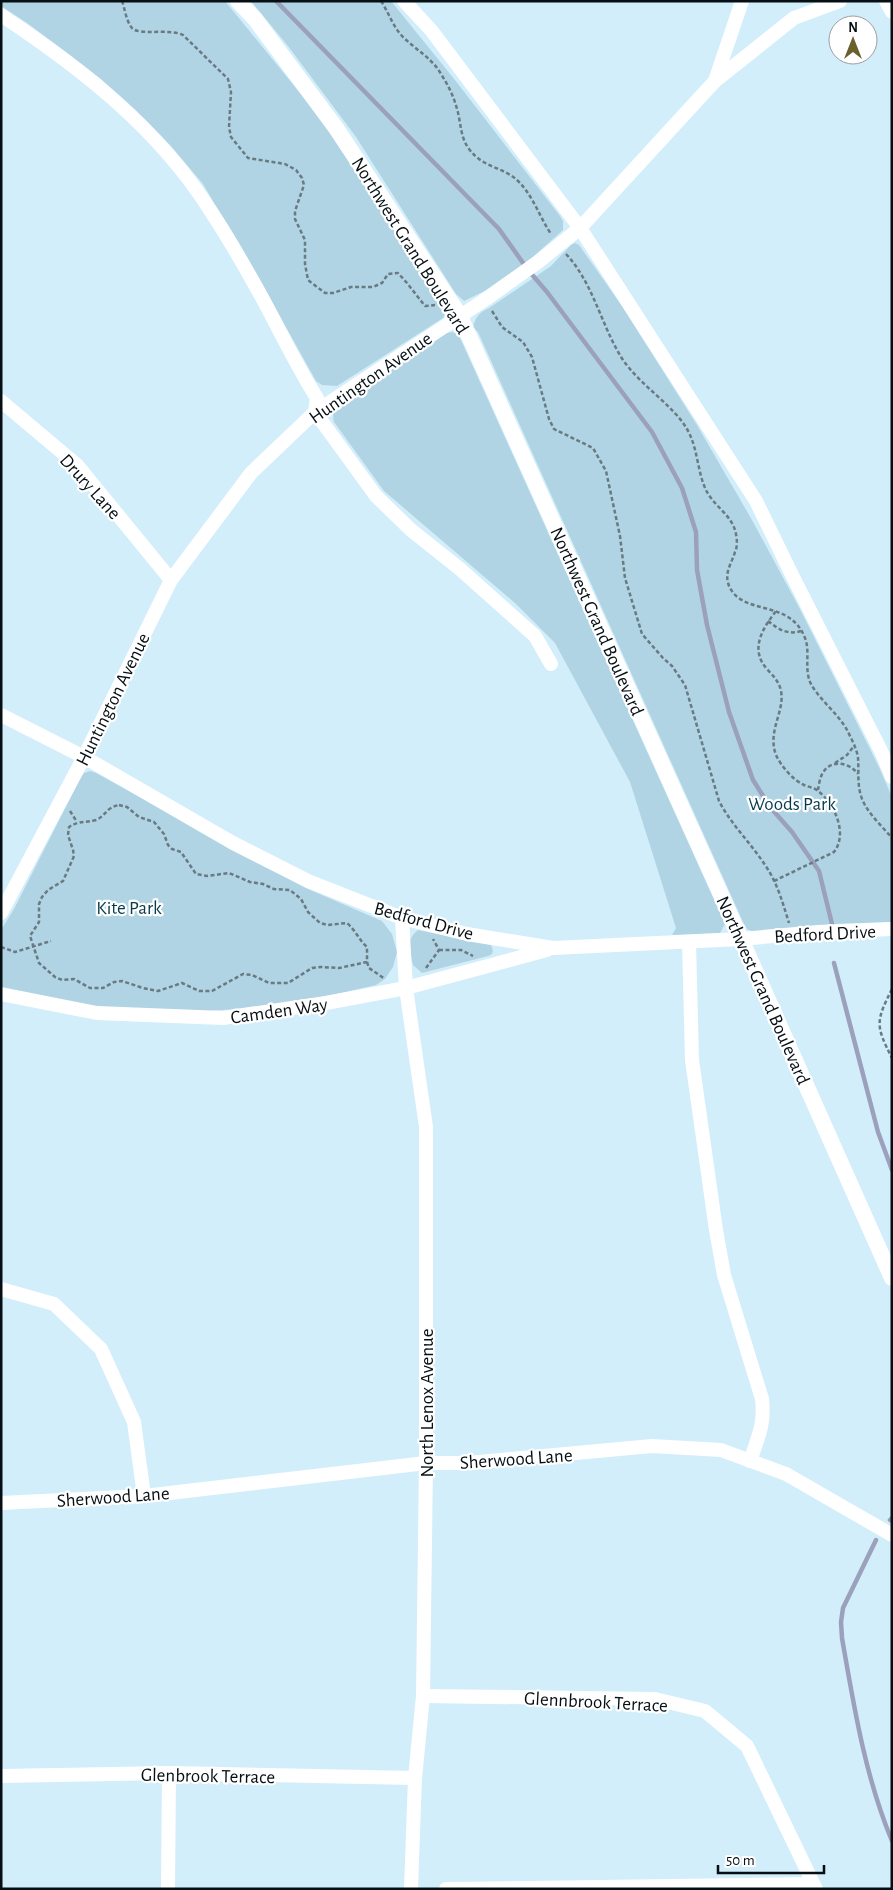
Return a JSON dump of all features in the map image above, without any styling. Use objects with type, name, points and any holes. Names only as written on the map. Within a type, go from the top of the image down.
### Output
[{"type":"street","name":"Northwest Grand Boulevard","points":[[238,1],[255,19],[336,128],[460,316],[892,1278]]},
{"type":"street","points":[[404,1],[431,30],[580,228],[756,501],[881,751],[892,777]]},
{"type":"street","name":"Huntington Avenue","points":[[1,913],[84,757],[171,580],[251,472],[315,412],[520,275],[580,228],[715,81],[742,1]]},
{"type":"street","points":[[715,81],[794,18],[840,1]]},
{"type":"street","points":[[886,1],[892,12]]},
{"type":"street","points":[[1,15],[49,46],[105,91],[162,145],[209,208],[255,285],[302,375],[317,398],[315,412],[376,496],[411,530],[460,569],[535,636],[551,664]]},
{"type":"street","name":"Drury Lane","points":[[1,401],[77,465],[171,580]]},
{"type":"street","name":"Bedford Drive","points":[[1,715],[84,757],[233,843],[308,881],[402,918],[468,934],[553,948],[688,942],[818,932],[892,929]]},
{"type":"street","name":"North Lenox Avenue","points":[[402,918],[426,1127],[426,1463],[423,1696],[415,1778],[411,1889]]},
{"type":"street","points":[[688,942],[692,1060],[716,1230],[724,1275],[762,1399],[764,1415],[750,1461]]},
{"type":"street","name":"Camden Way","points":[[1,994],[97,1013],[223,1018],[326,1003],[410,987],[553,948]]},
{"type":"street","points":[[1,1289],[54,1304],[100,1349],[134,1422],[144,1496]]},
{"type":"street","name":"Sherwood Lane","points":[[1,1503],[144,1496],[426,1463],[468,1463],[652,1446],[721,1450],[786,1474],[892,1536]]},
{"type":"street","name":"Glennbrook Terrace","points":[[423,1696],[655,1699],[705,1711],[746,1746],[815,1886]]},
{"type":"street","points":[[168,1889],[169,1774]]},
{"type":"street","name":"Glenbrook Terrace","points":[[1,1776],[169,1774],[415,1778]]},
{"type":"street","points":[[446,1889],[815,1886]]},
{"type":"path","points":[[122,1],[132,28],[139,32],[164,30],[183,35],[228,79],[231,92],[229,127],[231,137],[248,158],[285,164],[296,170],[302,178],[304,185],[295,211],[295,219],[305,240],[305,264],[308,280],[325,293],[333,293],[351,288],[373,286],[382,282],[388,274],[398,273],[408,282],[425,306],[433,306],[449,298]]},
{"type":"path","points":[[381,1],[402,37],[423,53],[440,73],[454,101],[464,141],[469,149],[484,163],[515,178],[523,186],[554,238]]},
{"type":"path","points":[[563,251],[584,276],[607,332],[624,361],[643,384],[681,420],[688,431],[707,491],[716,505],[729,518],[735,529],[736,551],[726,574],[727,583],[731,590],[737,598],[776,611],[790,618],[802,631],[808,647],[809,679],[814,688],[842,720],[858,756],[861,798],[867,809],[892,838]]},
{"type":"path","points":[[489,306],[502,327],[523,342],[532,357],[549,419],[554,429],[593,448],[606,471],[620,536],[625,578],[642,634],[672,666],[686,685],[719,801],[726,816],[768,868],[778,889],[789,923],[790,934]]},
{"type":"path","points":[[774,881],[827,856],[839,846],[839,828],[837,817],[832,807],[818,790],[795,779],[776,756],[774,732],[782,698],[781,690],[778,681],[765,667],[758,651],[758,640],[768,621],[776,611]]},
{"type":"path","points":[[768,621],[785,632],[793,634],[802,631]]},
{"type":"path","points":[[818,790],[824,771],[847,755],[854,746]]},
{"type":"path","points":[[833,765],[839,763],[850,766],[858,776]]},
{"type":"path","points":[[119,805],[127,807],[139,817],[147,818],[154,822],[164,834],[168,845],[172,849],[181,852],[196,874],[207,876],[229,873],[274,889],[290,890],[300,898],[308,912],[320,923],[328,925],[347,923],[353,928],[358,940],[368,947],[367,962],[339,968],[312,968],[288,983],[269,983],[252,975],[244,974],[212,991],[199,991],[182,983],[158,991],[122,981],[114,982],[103,988],[90,988],[74,979],[62,980],[55,977],[39,963],[33,947],[30,936],[39,922],[39,904],[42,897],[48,890],[63,882],[74,856],[74,850],[68,835],[69,827],[77,822],[94,821],[100,818],[110,807],[119,805]]},
{"type":"path","points":[[423,923],[439,950]]},
{"type":"path","points":[[1,947],[15,952],[51,941]]},
{"type":"path","points":[[410,987],[439,950]]},
{"type":"path","points":[[439,950],[455,950],[469,953],[483,967]]},
{"type":"path","points":[[892,989],[881,1012],[879,1029],[881,1038],[892,1058]]},
{"type":"green space","points":[[1,1],[225,1],[309,104],[352,164],[441,303],[445,313],[443,318],[337,386],[322,385],[316,381],[203,184],[170,145],[101,79],[27,23],[1,6]]},
{"type":"green space","points":[[251,1],[391,1],[560,216],[563,221],[563,230],[507,280],[464,301],[456,294],[356,137],[288,46]]},
{"type":"green space","name":"Woods Park","points":[[575,243],[579,245],[622,306],[697,425],[752,520],[801,611],[879,767],[892,797],[892,922],[832,924],[756,933],[747,929],[743,922],[478,332],[473,327],[480,313],[551,266]]},
{"type":"green space","points":[[447,333],[457,334],[461,340],[725,924],[720,933],[672,935],[676,928],[630,782],[555,643],[515,603],[384,491],[334,422],[334,412],[340,404],[405,358]]},
{"type":"green space","name":"Kite Park","points":[[90,771],[308,889],[382,921],[392,934],[397,952],[393,967],[385,979],[376,985],[261,1008],[167,1013],[90,1006],[1,988],[1,930],[14,909],[81,777],[84,773]]},
{"type":"green space","points":[[418,930],[491,945],[493,951],[488,956],[422,973],[413,965],[410,950],[411,938]]},
{"type":"waterway","points":[[276,1],[499,229],[528,270],[547,292],[652,432],[682,488],[696,532],[697,570],[707,625],[729,712],[753,780],[770,807],[792,832],[819,871],[832,924]]},
{"type":"waterway","points":[[834,963],[878,1132],[892,1170]]},
{"type":"waterway","points":[[876,1540],[843,1608],[841,1622],[842,1638],[861,1741],[874,1792],[892,1841]]}]
